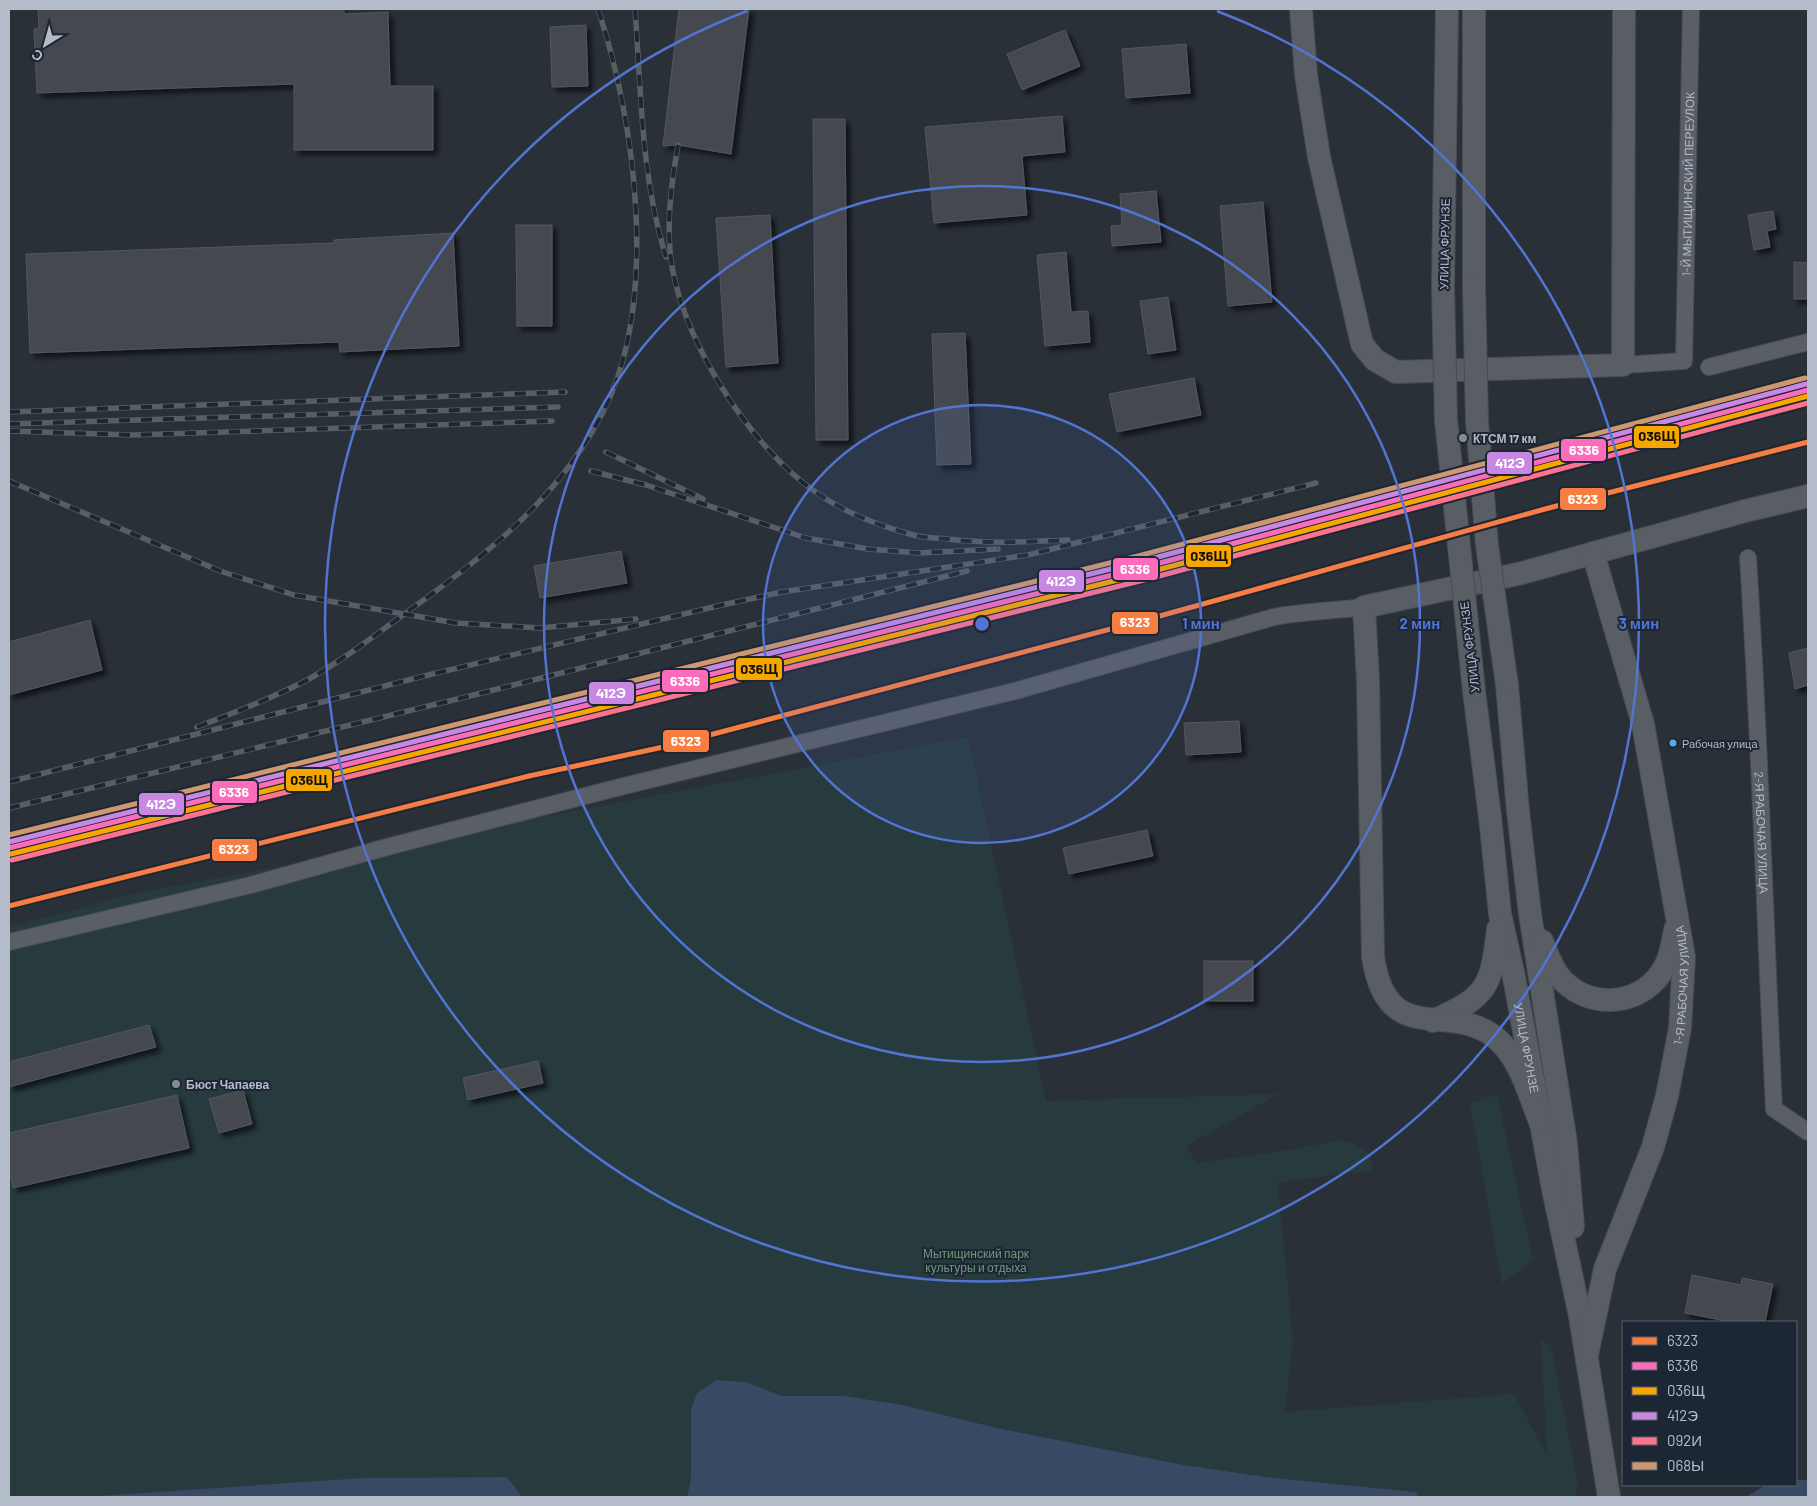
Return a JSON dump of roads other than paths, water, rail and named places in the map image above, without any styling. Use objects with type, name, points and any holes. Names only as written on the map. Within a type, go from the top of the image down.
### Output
[{"type":"main road","points":[[1301,9],[1306,75],[1319,157],[1362,344],[1370,356],[1382,366],[1396,372],[1623,365],[1624,9]]},
{"type":"main road","name":"УЛИЦА ФРУНЗЕ","points":[[1447,9],[1443,287],[1446,420],[1474,691],[1500,914],[1573,1278],[1608,1488]]},
{"type":"main road","name":"УЛИЦА ФРУНЗЕ","points":[[1474,9],[1474,287],[1477,421],[1487,545],[1507,685],[1518,811],[1530,914],[1566,1143],[1573,1228],[1573,1278]]},
{"type":"main road","points":[[1541,1124],[1517,1064],[1496,1038],[1474,1027],[1419,1019],[1397,1008],[1388,999],[1376,976],[1373,957],[1368,680],[1364,607],[1522,573],[1745,511],[1808,496]]},
{"type":"main road","name":"1-Я РАБОЧАЯ УЛИЦА","points":[[1587,1356],[1605,1269],[1653,1146],[1667,1096],[1680,1028],[1684,958],[1644,724],[1593,553]]},
{"type":"main road","points":[[1432,1021],[1465,1007],[1484,989],[1493,966],[1500,914]]},
{"type":"main road","points":[[1530,914],[1559,975],[1578,992],[1604,1000],[1630,997],[1652,984],[1667,962],[1677,922]]},
{"type":"street","name":"1-Й МЫТИЩИНСКИЙ ПЕРЕУЛОК","points":[[1623,365],[1684,361],[1691,9]]},
{"type":"street","points":[[1709,368],[1808,342]]},
{"type":"street","name":"2-Я РАБОЧАЯ УЛИЦА","points":[[1748,558],[1758,718],[1764,907],[1774,1109],[1808,1132]]},
{"type":"street","points":[[9,942],[251,884],[611,789],[1016,691],[1274,617],[1307,611],[1322,613],[1364,607]]},
{"type":"water","points":[[716,1380],[746,1382],[782,1396],[845,1396],[903,1405],[997,1428],[1184,1465],[1266,1477],[1416,1492],[1418,1497],[687,1497],[691,1478],[691,1409],[697,1393]]},
{"type":"water","points":[[507,1477],[522,1497],[82,1497],[363,1478]]},
{"type":"water","points":[[1797,1480],[1808,1480],[1808,1497],[1746,1497],[1764,1486],[1797,1486]]},
{"type":"railway","points":[[197,727],[239,711],[309,679],[354,651],[477,560],[525,517],[547,493],[586,442],[602,414],[620,370],[631,320],[636,268],[636,213],[631,158],[623,105],[598,9]]},
{"type":"railway","points":[[635,9],[643,134],[651,196],[666,257]]},
{"type":"railway","points":[[678,145],[671,198],[669,237],[675,282],[686,316],[701,351],[720,385],[742,418],[791,473],[817,493],[851,513],[921,537],[992,542],[1068,540]]},
{"type":"railway","points":[[9,412],[565,392]]},
{"type":"railway","points":[[9,424],[558,407]]},
{"type":"railway","points":[[9,431],[133,435],[552,421]]},
{"type":"railway","points":[[606,452],[703,499]]},
{"type":"railway","points":[[591,471],[646,485],[806,538],[868,549],[919,553],[998,549]]},
{"type":"railway","points":[[9,481],[220,571],[294,595],[456,623],[540,628],[636,619]]},
{"type":"railway","points":[[9,782],[420,677],[713,607],[782,592],[1028,555],[1316,483]]},
{"type":"railway","points":[[9,808],[478,694],[967,571]]},
{"type":"place","name":"КТСМ 17 км","points":[[1463,438]]},
{"type":"place","name":"Рабочая улица","points":[[1673,743]]},
{"type":"place","name":"Бюст Чапаева","points":[[176,1084]]},
{"type":"park label","name":"Мытищинский парк культуры и отдыха","points":[[976,1260]]}]
